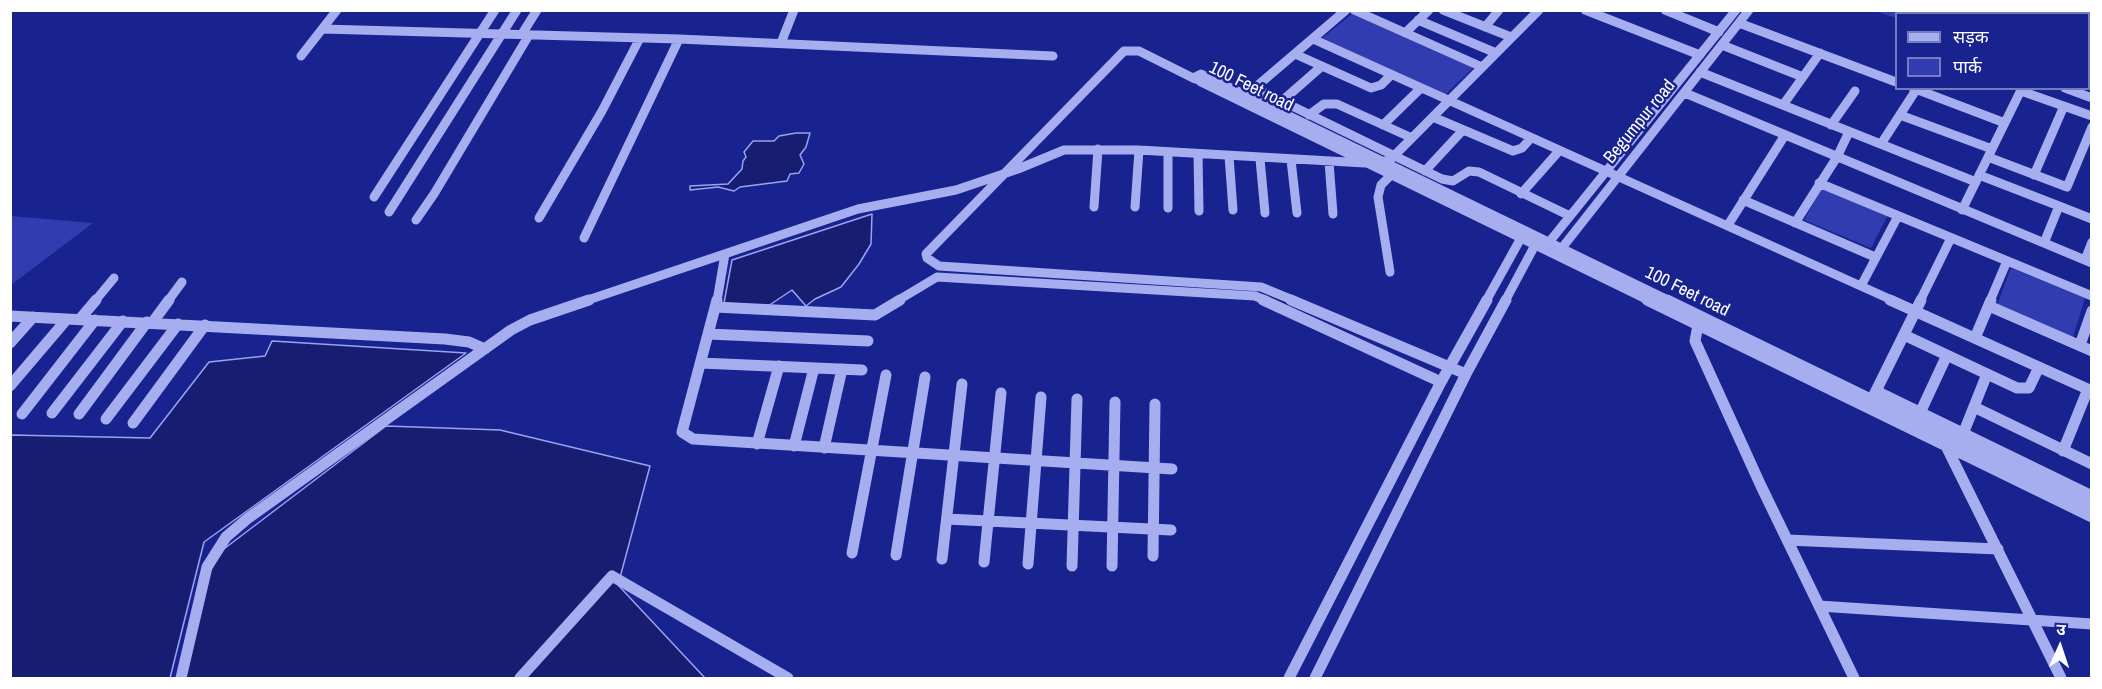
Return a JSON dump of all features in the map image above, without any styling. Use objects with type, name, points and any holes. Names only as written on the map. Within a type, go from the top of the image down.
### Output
[{"type":"street","points":[[301,56],[337,10]]},
{"type":"street","points":[[374,197],[495,10]]},
{"type":"street","points":[[389,212],[517,10]]},
{"type":"street","points":[[416,219],[430,200],[526,34],[537,10]]},
{"type":"street","points":[[781,44],[794,10]]},
{"type":"street","points":[[1251,92],[1346,10]]},
{"type":"street","points":[[1354,10],[1482,67]]},
{"type":"street","points":[[1374,19],[1384,10]]},
{"type":"street","points":[[1405,33],[1429,10]]},
{"type":"street","points":[[1443,10],[1461,13],[1485,27],[1511,37]]},
{"type":"street","points":[[1485,27],[1499,10]]},
{"type":"street","points":[[181,678],[203,577],[226,537],[511,330],[538,316],[631,288],[858,209],[956,190],[1001,175],[1055,152],[1098,149],[1139,150],[1260,159],[1385,163],[1539,10]]},
{"type":"street","points":[[1586,10],[1604,14],[1700,55]]},
{"type":"street","name":"Begumpur road","points":[[1315,678],[1466,374],[1543,245],[1570,216],[1736,10]]},
{"type":"street","name":"Begumpur road","points":[[1558,251],[1749,10]]},
{"type":"street","points":[[1668,11],[1719,32]]},
{"type":"street","points":[[1418,20],[1496,53]]},
{"type":"street","points":[[1739,23],[1895,82]]},
{"type":"street","points":[[323,29],[679,39],[1053,56]]},
{"type":"street","points":[[539,218],[602,111],[640,38]]},
{"type":"street","points":[[584,238],[679,39]]},
{"type":"street","points":[[1313,39],[2090,390],[2063,451]]},
{"type":"street","points":[[1722,45],[1803,76]]},
{"type":"street","points":[[1195,80],[1139,51],[1124,51],[1001,175],[927,254],[932,262],[939,266],[1261,286],[1466,374]]},
{"type":"street","points":[[1783,105],[1820,53]]},
{"type":"street","points":[[1295,54],[1371,88],[1381,85],[1391,75]]},
{"type":"street","points":[[1282,101],[1322,66]]},
{"type":"street","points":[[1700,72],[1849,132],[2091,219]]},
{"type":"street","name":"100 Feet road","points":[[1543,245],[1251,92],[1201,75],[1196,76],[1195,80],[1521,238],[1558,251],[1874,396],[2091,507]]},
{"type":"street","points":[[1680,79],[1692,84]]},
{"type":"street","points":[[1383,125],[1421,88]]},
{"type":"street","points":[[1881,144],[1914,90]]},
{"type":"street","points":[[1918,90],[2005,123]]},
{"type":"street","points":[[1962,210],[2021,90],[2091,116]]},
{"type":"street","points":[[2072,90],[2091,98]]},
{"type":"street","points":[[1831,124],[1855,91]]},
{"type":"street","points":[[1251,92],[1282,101],[1448,181],[1453,181],[1469,171],[1479,172],[1570,216]]},
{"type":"street","points":[[1685,93],[2088,262],[2091,242]]},
{"type":"street","points":[[1309,115],[1324,104],[1333,103],[1412,138]]},
{"type":"street","points":[[2034,174],[2064,106]]},
{"type":"street","points":[[1900,115],[2067,187],[2091,127]]},
{"type":"street","points":[[1433,117],[1513,151],[1522,148],[1531,138]]},
{"type":"street","points":[[1425,171],[1463,130]]},
{"type":"street","points":[[1795,223],[1837,157],[1849,132]]},
{"type":"street","points":[[1728,225],[1785,135]]},
{"type":"street","points":[[1094,207],[1098,149]]},
{"type":"street","points":[[1135,207],[1139,150]]},
{"type":"street","points":[[1521,194],[1559,151]]},
{"type":"street","points":[[1168,153],[1168,208]]},
{"type":"street","points":[[1198,154],[1199,211]]},
{"type":"street","points":[[1229,156],[1233,210]]},
{"type":"street","points":[[1260,159],[1265,213]]},
{"type":"street","points":[[1291,160],[1297,213]]},
{"type":"street","points":[[1329,162],[1334,214]]},
{"type":"street","points":[[1390,272],[1378,197],[1382,185],[1392,174]]},
{"type":"street","points":[[1819,183],[2091,296]]},
{"type":"street","points":[[1743,200],[1875,257]]},
{"type":"street","points":[[2044,243],[2059,206]]},
{"type":"street","points":[[1861,286],[1898,216]]},
{"type":"street","points":[[1289,678],[1441,382],[1521,238]]},
{"type":"street","points":[[1951,238],[1874,396],[1920,413],[2091,496]]},
{"type":"street","name":"100 Feet road","points":[[1558,251],[1698,326],[2091,517]]},
{"type":"street","points":[[725,254],[715,307],[682,432],[693,439],[1172,469]]},
{"type":"street","points":[[1975,338],[2007,261]]},
{"type":"street","points":[[715,307],[874,315],[937,277],[1255,296],[1441,382]]},
{"type":"street","points":[[81,319],[114,278]]},
{"type":"street","points":[[79,414],[182,282]]},
{"type":"street","points":[[1989,306],[2091,351]]},
{"type":"street","points":[[2080,345],[2091,311]]},
{"type":"street","points":[[10,316],[445,339],[469,342],[485,350]]},
{"type":"street","points":[[10,343],[33,317]]},
{"type":"street","points":[[10,386],[67,319]]},
{"type":"street","points":[[22,414],[95,320]]},
{"type":"street","points":[[52,413],[123,321]]},
{"type":"street","points":[[106,419],[178,324]]},
{"type":"street","points":[[132,423],[205,325]]},
{"type":"street","points":[[1698,326],[1695,340],[1787,540],[1854,678]]},
{"type":"street","points":[[708,334],[868,341]]},
{"type":"street","points":[[1904,335],[2025,389],[2031,385],[2039,367]]},
{"type":"street","points":[[1920,413],[1947,355]]},
{"type":"street","points":[[701,363],[862,370]]},
{"type":"street","points":[[757,444],[779,366]]},
{"type":"street","points":[[794,446],[814,368]]},
{"type":"street","points":[[825,448],[842,369]]},
{"type":"street","points":[[1963,434],[1987,374]]},
{"type":"street","points":[[852,553],[886,375]]},
{"type":"street","points":[[896,555],[925,378]]},
{"type":"street","points":[[942,559],[962,384]]},
{"type":"street","points":[[984,562],[1001,393]]},
{"type":"street","points":[[1028,564],[1041,397]]},
{"type":"street","points":[[1072,566],[1077,399]]},
{"type":"street","points":[[1112,566],[1115,402]]},
{"type":"street","points":[[1153,556],[1155,404]]},
{"type":"street","points":[[1974,407],[2091,464]]},
{"type":"street","points":[[1947,448],[2061,678]]},
{"type":"street","points":[[947,519],[1171,530]]},
{"type":"street","points":[[1787,540],[1998,549]]},
{"type":"street","points":[[520,678],[612,576],[788,678]]},
{"type":"street","points":[[1819,606],[2091,624]]},
{"type":"green space","points":[[2000,10],[2007,12],[1895,12],[1895,18],[1876,11]]},
{"type":"green space","points":[[1352,14],[1474,67],[1445,95],[1321,39]]},
{"type":"green space","points":[[1822,188],[1888,215],[1871,248],[1804,220]]},
{"type":"green space","points":[[11,216],[93,223],[11,285]]},
{"type":"green space","points":[[2011,268],[2085,298],[2073,337],[1997,305]]},
{"type":"shaded area","points":[[810,133],[806,147],[800,155],[804,164],[799,173],[790,174],[787,181],[740,187],[734,191],[718,187],[690,190],[690,186],[728,184],[742,169],[746,157],[744,152],[753,141],[774,141],[779,136]]},
{"type":"shaded area","points":[[872,214],[871,244],[841,287],[815,299],[806,306],[792,290],[768,306],[724,303],[732,260]]},
{"type":"shaded area","points":[[272,341],[466,353],[204,542],[170,678],[11,678],[11,435],[150,438],[209,362],[265,356]]},
{"type":"shaded area","points":[[386,426],[500,430],[650,466],[618,585],[705,678],[183,678],[212,558]]}]
